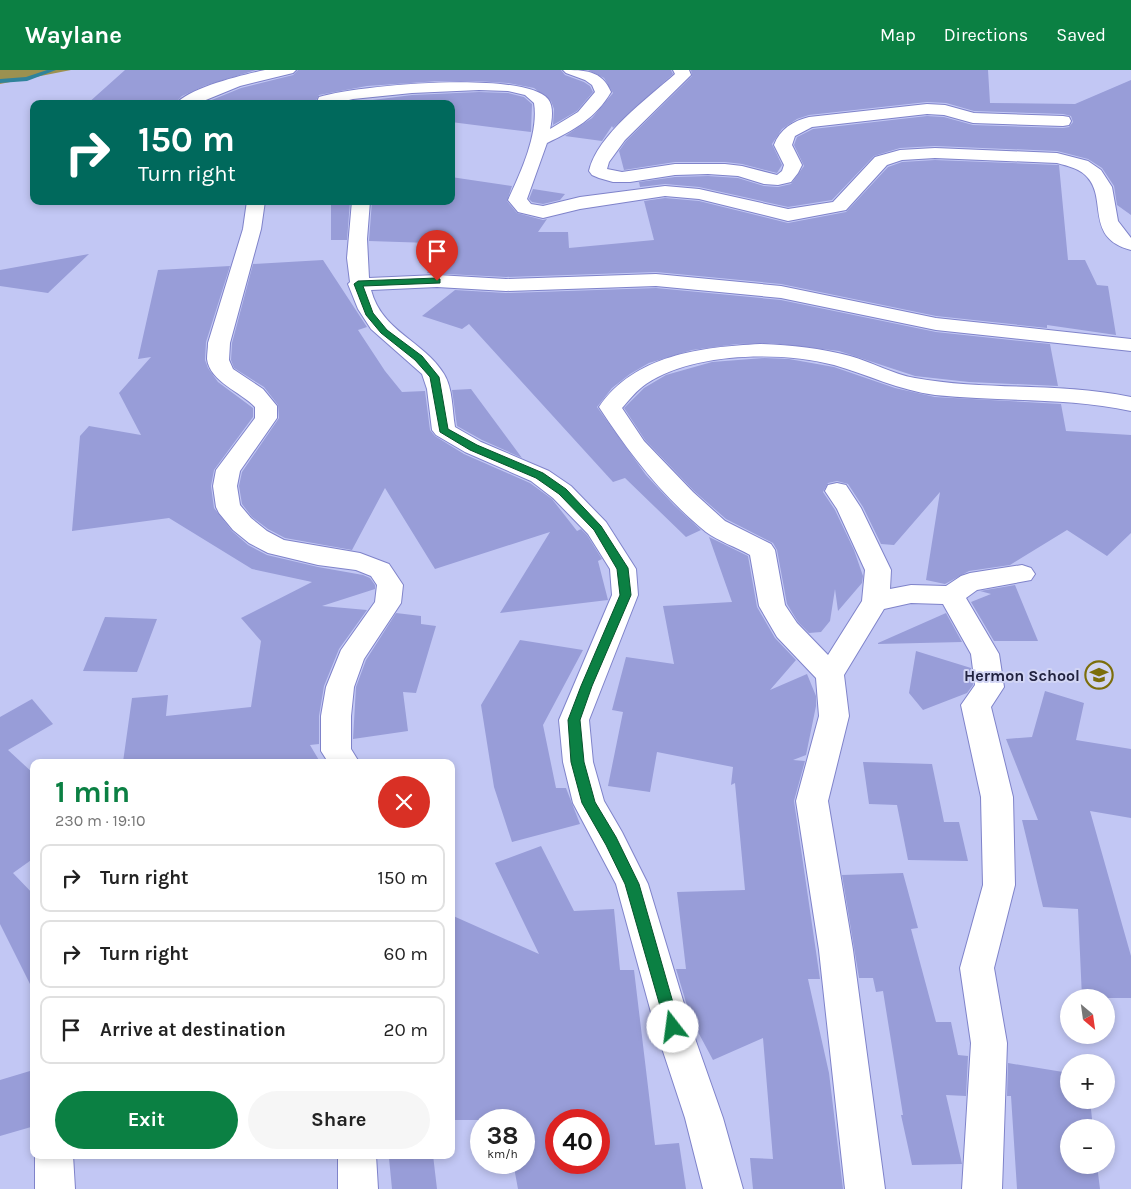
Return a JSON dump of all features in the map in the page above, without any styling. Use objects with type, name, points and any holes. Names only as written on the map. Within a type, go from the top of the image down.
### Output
[{"type":"street","points":[[191,100],[252,76],[288,70]]},
{"type":"street","points":[[538,141],[569,126],[586,114],[598,102],[603,92],[601,83],[590,76],[571,70]]},
{"type":"street","points":[[681,70],[683,74],[657,96],[627,127],[600,162],[598,171],[610,175],[629,177],[680,169],[726,169],[740,171],[768,181],[784,178],[790,174],[793,165],[783,145],[785,136],[795,128],[809,122],[927,109],[945,110],[973,118],[1063,121]]},
{"type":"street","points":[[325,100],[442,82],[488,81],[526,86],[541,100],[544,118],[523,188],[517,200],[525,208],[543,212],[627,194],[665,191],[699,194],[788,215],[839,206],[881,161],[900,155],[935,153],[1057,158],[1073,161],[1089,168],[1099,177],[1103,188],[1108,220],[1122,241],[1131,244]]},
{"type":"street","points":[[255,205],[252,229],[218,343],[218,360],[224,374],[255,394],[266,406],[266,418],[228,470],[225,486],[228,507],[242,524],[258,537],[277,547],[318,556],[360,562],[380,570],[390,585],[388,603],[351,657],[340,687],[336,716],[336,751],[342,759]]},
{"type":"street","points":[[361,205],[357,240],[358,284],[369,313],[379,325],[418,358],[435,377],[444,430],[473,448],[540,476],[562,492],[597,528],[623,568],[625,595],[586,686],[574,720],[578,762],[589,803],[611,841],[632,884],[673,1027],[704,1118],[723,1189]]},
{"type":"street","points":[[358,284],[437,281],[506,285],[656,280],[781,292],[936,324],[1131,345]]},
{"type":"street","points":[[830,675],[786,630],[772,606],[762,550],[716,527],[684,498],[636,446],[610,407],[638,379],[671,363],[759,349],[797,351],[834,358],[914,384],[975,390],[1075,395],[1131,404]]},
{"type":"street","points":[[837,491],[849,508],[878,570],[875,602],[830,675],[834,716],[812,801],[836,950],[865,1189]]},
{"type":"street","points":[[875,602],[910,594],[951,595],[970,582],[1022,574]]},
{"type":"street","points":[[951,595],[985,654],[990,688],[976,705],[997,798],[999,885],[978,968],[989,1043],[982,1189]]},
{"type":"street","points":[[54,1159],[55,1189]]},
{"type":"street","points":[[357,1159],[358,1189]]},
{"type":"shaded area","points":[[0,70],[71,70],[0,84]]},
{"type":"building","points":[[125,70],[256,70],[204,86],[182,96],[178,100],[91,100]]},
{"type":"building","points":[[298,70],[561,70],[565,75],[590,86],[593,92],[577,111],[553,125],[554,109],[551,101],[534,88],[508,83],[439,81],[367,86],[319,95],[316,100],[212,100],[241,88],[293,75]]},
{"type":"building","points":[[588,70],[671,70],[673,74],[613,128],[612,126],[602,141],[565,136],[592,118],[613,93],[604,78]]},
{"type":"building","points":[[691,70],[988,70],[990,103],[1075,104],[1131,80],[1131,215],[1117,205],[1114,186],[1102,168],[1088,159],[1057,151],[935,146],[900,148],[874,156],[832,200],[788,207],[699,187],[665,184],[640,187],[639,182],[675,177],[708,176],[738,178],[764,186],[778,187],[791,184],[804,166],[794,145],[797,137],[813,129],[927,116],[944,117],[973,125],[1063,128],[1069,127],[1073,122],[1071,116],[1063,114],[974,111],[946,103],[927,102],[809,115],[797,119],[782,129],[772,144],[782,165],[777,173],[742,164],[725,162],[675,162],[624,170],[619,151],[626,141],[692,76]]},
{"type":"building","points":[[479,92],[508,93],[524,97],[532,104],[531,132],[455,122],[455,100],[373,100],[412,95]]},
{"type":"building","points":[[935,160],[1059,165],[1068,260],[1085,260],[1097,285],[1108,286],[1116,335],[1047,325],[1047,328],[936,316],[781,284],[656,272],[506,277],[427,273],[439,251],[427,250],[430,243],[369,241],[372,205],[455,205],[455,178],[512,186],[507,201],[517,213],[543,220],[547,219],[538,232],[568,232],[569,248],[654,240],[644,201],[665,198],[699,201],[788,223],[846,212],[888,167],[902,162]]},
{"type":"building","points":[[533,189],[565,194],[560,200],[543,204],[532,202],[529,199]]},
{"type":"building","points":[[331,205],[350,205],[347,240],[331,240]]},
{"type":"building","points":[[89,254],[48,293],[0,286],[0,270]]},
{"type":"building","points":[[323,260],[367,327],[358,330],[385,371],[402,392],[425,391],[430,430],[435,436],[464,454],[530,483],[552,499],[577,531],[581,529],[587,535],[602,559],[598,561],[608,600],[500,613],[550,532],[435,569],[385,488],[352,550],[285,538],[268,529],[252,517],[242,504],[239,486],[242,472],[279,418],[278,405],[264,387],[234,368],[231,360],[232,343],[253,264]]},
{"type":"building","points":[[230,266],[206,342],[205,360],[218,382],[253,408],[253,417],[214,470],[211,486],[214,508],[232,531],[248,545],[267,555],[363,575],[370,578],[375,585],[375,589],[322,606],[367,610],[339,649],[324,686],[319,716],[319,744],[310,745],[318,759],[123,759],[132,698],[168,695],[166,716],[251,707],[261,641],[241,618],[312,582],[252,569],[169,518],[72,531],[80,436],[89,426],[141,435],[119,393],[151,357],[138,359],[158,270]]},
{"type":"building","points":[[656,288],[781,300],[936,332],[1050,344],[1058,386],[969,382],[915,376],[839,351],[771,343],[737,344],[692,350],[649,363],[630,374],[612,388],[597,407],[646,475],[701,530],[686,537],[625,478],[613,482],[469,324],[462,329],[422,316],[455,290],[506,293]]},
{"type":"building","points":[[764,358],[789,359],[834,367],[895,388],[935,397],[1061,404],[1066,431],[1131,435],[1131,533],[1107,556],[1067,530],[1010,565],[969,571],[945,584],[926,580],[940,492],[894,545],[881,544],[863,507],[848,484],[837,481],[828,483],[823,492],[835,510],[854,550],[863,576],[862,583],[838,611],[835,589],[830,621],[821,632],[809,633],[798,622],[787,604],[777,550],[773,543],[726,519],[694,491],[645,440],[624,408],[644,388],[666,375],[712,362]]},
{"type":"building","points":[[471,389],[522,458],[482,440],[457,426],[452,390]]},
{"type":"building","points":[[709,537],[748,556],[757,607],[775,638],[796,660],[770,690],[807,674],[816,696],[816,706],[806,755],[793,760],[805,761],[794,801],[820,979],[808,979],[829,1073],[843,1189],[753,1189],[750,1158],[773,1159],[763,1038],[713,1060],[691,1019],[676,969],[686,969],[677,892],[745,890],[735,783],[731,785],[733,767],[657,752],[650,792],[608,786],[623,712],[612,710],[626,657],[674,664],[663,606],[732,602]]},
{"type":"building","points":[[1015,585],[1038,641],[994,641],[971,602],[991,594],[980,591]]},
{"type":"building","points":[[396,613],[421,616],[421,624],[436,626],[416,693],[403,692],[408,731],[353,739],[356,687],[366,660]]},
{"type":"building","points":[[946,613],[962,642],[878,644],[878,643]]},
{"type":"building","points":[[105,617],[157,619],[137,672],[83,671]]},
{"type":"building","points":[[520,640],[583,650],[543,725],[556,788],[566,788],[580,824],[512,842],[494,787],[481,705]]},
{"type":"building","points":[[916,651],[971,668],[973,685],[967,693],[923,710],[909,693]]},
{"type":"building","points":[[1045,691],[1084,703],[1076,740],[1131,749],[1131,818],[1090,811],[1131,956],[1131,998],[1115,998],[1115,989],[1082,989],[1078,909],[1043,907],[1022,820],[1038,820],[1006,739],[1032,737]]},
{"type":"building","points":[[32,699],[53,724],[8,750],[30,770],[30,861],[13,873],[30,891],[30,984],[0,924],[0,717]]},
{"type":"building","points":[[863,762],[932,764],[944,822],[959,822],[968,861],[908,860],[897,805],[869,804]]},
{"type":"building","points":[[541,846],[574,911],[614,909],[620,970],[634,970],[655,1145],[679,1143],[686,1189],[518,1189],[515,1174],[535,1174],[535,1109],[470,1109],[470,1120],[455,1120],[455,917],[539,954],[495,863]]},
{"type":"building","points":[[903,873],[918,928],[911,929],[936,1022],[951,1022],[958,1055],[968,1056],[966,1096],[946,1095],[962,1164],[912,1165],[901,1115],[903,1115],[883,991],[876,992],[873,978],[859,978],[842,875]]},
{"type":"building","points":[[1008,1063],[1060,1072],[1060,1109],[1091,1109],[1092,1119],[1060,1119],[1060,1174],[1098,1174],[1100,1189],[1017,1189],[1011,1096],[1007,1096]]},
{"type":"building","points":[[30,1071],[30,1127],[0,1136],[0,1080]]},
{"type":"building","points":[[389,1159],[433,1159],[437,1189],[392,1189]]},
{"type":"waterway","points":[[0,81],[27,79],[53,70]]},
{"type":"place","name":"Hermon School","points":[[1099,675]]},
{"type":"route","points":[[437,281],[358,284],[369,313],[384,331],[418,358],[435,377],[444,430],[473,448],[516,464],[540,476],[562,492],[597,528],[623,568],[625,595],[586,686],[574,720],[578,762],[589,803],[611,841],[632,884],[673,1027]]}]
